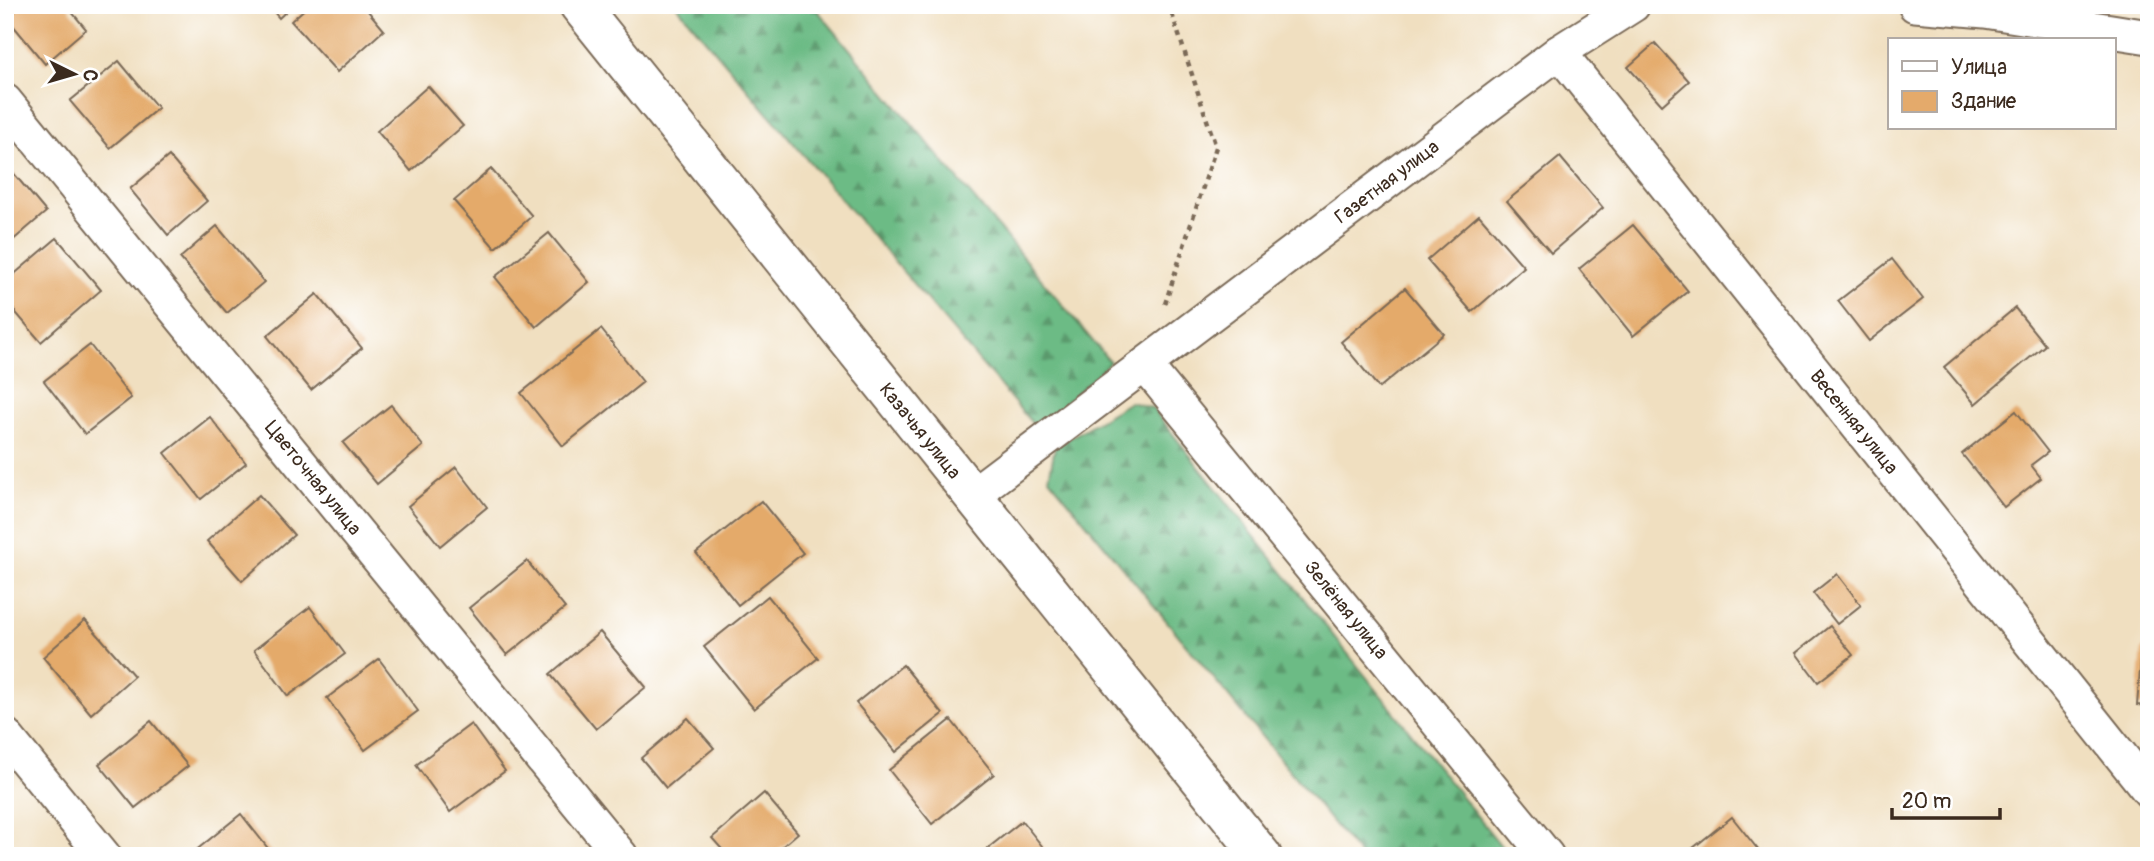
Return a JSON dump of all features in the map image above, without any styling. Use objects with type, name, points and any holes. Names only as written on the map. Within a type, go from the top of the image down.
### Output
[{"type":"main road","name":"Казачья улица","points":[[579,5],[1262,856]]},
{"type":"street","name":"Газетная улица","points":[[972,495],[1559,52],[1633,5]]},
{"type":"street","points":[[1915,5],[1985,11],[2149,37]]},
{"type":"street","name":"Весенняя улица","points":[[1559,52],[2149,791]]},
{"type":"street","name":"Цветочная улица","points":[[5,101],[621,856]]},
{"type":"street","name":"Зелёная улица","points":[[1145,365],[1547,856]]},
{"type":"street","points":[[5,736],[104,856]]},
{"type":"path","points":[[1145,365],[1216,147],[1169,5]]},
{"type":"green space","points":[[676,5],[813,5],[1110,362],[1037,429]]},
{"type":"green space","points":[[1130,402],[1152,408],[1509,856],[1360,856],[1049,478],[1055,447]]},
{"type":"building","points":[[22,5],[66,5],[86,29],[45,64],[7,18]]},
{"type":"building","points":[[268,5],[293,5],[279,18]]},
{"type":"building","points":[[309,5],[363,5],[384,30],[337,72],[291,21]]},
{"type":"building","points":[[1655,43],[1689,81],[1662,105],[1628,67]]},
{"type":"building","points":[[119,61],[158,108],[110,148],[70,101]]},
{"type":"building","points":[[428,86],[463,126],[411,171],[377,131]]},
{"type":"building","points":[[169,156],[207,201],[168,235],[130,189]]},
{"type":"building","points":[[1560,157],[1603,208],[1551,253],[1507,201]]},
{"type":"building","points":[[5,163],[46,212],[5,247]]},
{"type":"building","points":[[491,169],[532,216],[495,248],[454,201]]},
{"type":"building","points":[[1479,215],[1524,267],[1472,312],[1427,260]]},
{"type":"building","points":[[1633,225],[1688,291],[1633,336],[1579,269]]},
{"type":"building","points":[[217,226],[264,282],[227,313],[180,258]]},
{"type":"building","points":[[549,233],[589,282],[536,327],[495,277]]},
{"type":"building","points":[[57,238],[101,290],[41,342],[5,300],[5,282]]},
{"type":"building","points":[[1892,259],[1923,299],[1869,341],[1838,301]]},
{"type":"building","points":[[1405,288],[1444,334],[1379,388],[1341,342]]},
{"type":"building","points":[[317,294],[362,348],[311,390],[267,336]]},
{"type":"building","points":[[2015,308],[2045,345],[1975,404],[1944,367]]},
{"type":"building","points":[[601,329],[643,382],[563,446],[521,393]]},
{"type":"building","points":[[90,345],[131,398],[85,434],[44,381]]},
{"type":"building","points":[[391,405],[423,446],[377,484],[343,443]]},
{"type":"building","points":[[2016,411],[2048,452],[2031,465],[2041,478],[2004,507],[1962,454]]},
{"type":"building","points":[[210,417],[246,463],[201,499],[165,453]]},
{"type":"building","points":[[456,467],[487,507],[440,546],[408,506]]},
{"type":"building","points":[[259,495],[294,535],[242,581],[207,541]]},
{"type":"building","points":[[761,501],[803,553],[738,605],[696,553]]},
{"type":"building","points":[[527,561],[565,608],[507,655],[469,608]]},
{"type":"building","points":[[1837,574],[1861,605],[1837,624],[1813,593]]},
{"type":"building","points":[[768,596],[818,658],[754,709],[704,647]]},
{"type":"building","points":[[310,607],[345,654],[288,696],[254,650]]},
{"type":"building","points":[[85,620],[134,676],[91,714],[43,657]]},
{"type":"building","points":[[1830,626],[1853,655],[1818,682],[1796,653]]},
{"type":"building","points":[[600,632],[646,687],[596,729],[550,674]]},
{"type":"building","points":[[2142,648],[2149,648],[2149,706],[2137,705]]},
{"type":"building","points":[[379,659],[418,711],[365,750],[327,698]]},
{"type":"building","points":[[903,665],[943,714],[896,752],[856,703]]},
{"type":"building","points":[[688,718],[714,748],[666,788],[641,758]]},
{"type":"building","points":[[951,720],[994,774],[932,824],[889,770]]},
{"type":"building","points":[[151,721],[188,766],[135,808],[99,764]]},
{"type":"building","points":[[471,724],[505,771],[450,812],[416,765]]},
{"type":"building","points":[[764,793],[798,833],[771,856],[728,856],[712,838]]},
{"type":"building","points":[[241,814],[274,856],[189,856]]},
{"type":"building","points":[[1732,817],[1763,856],[1683,856]]},
{"type":"building","points":[[1022,821],[1050,856],[978,856]]}]
